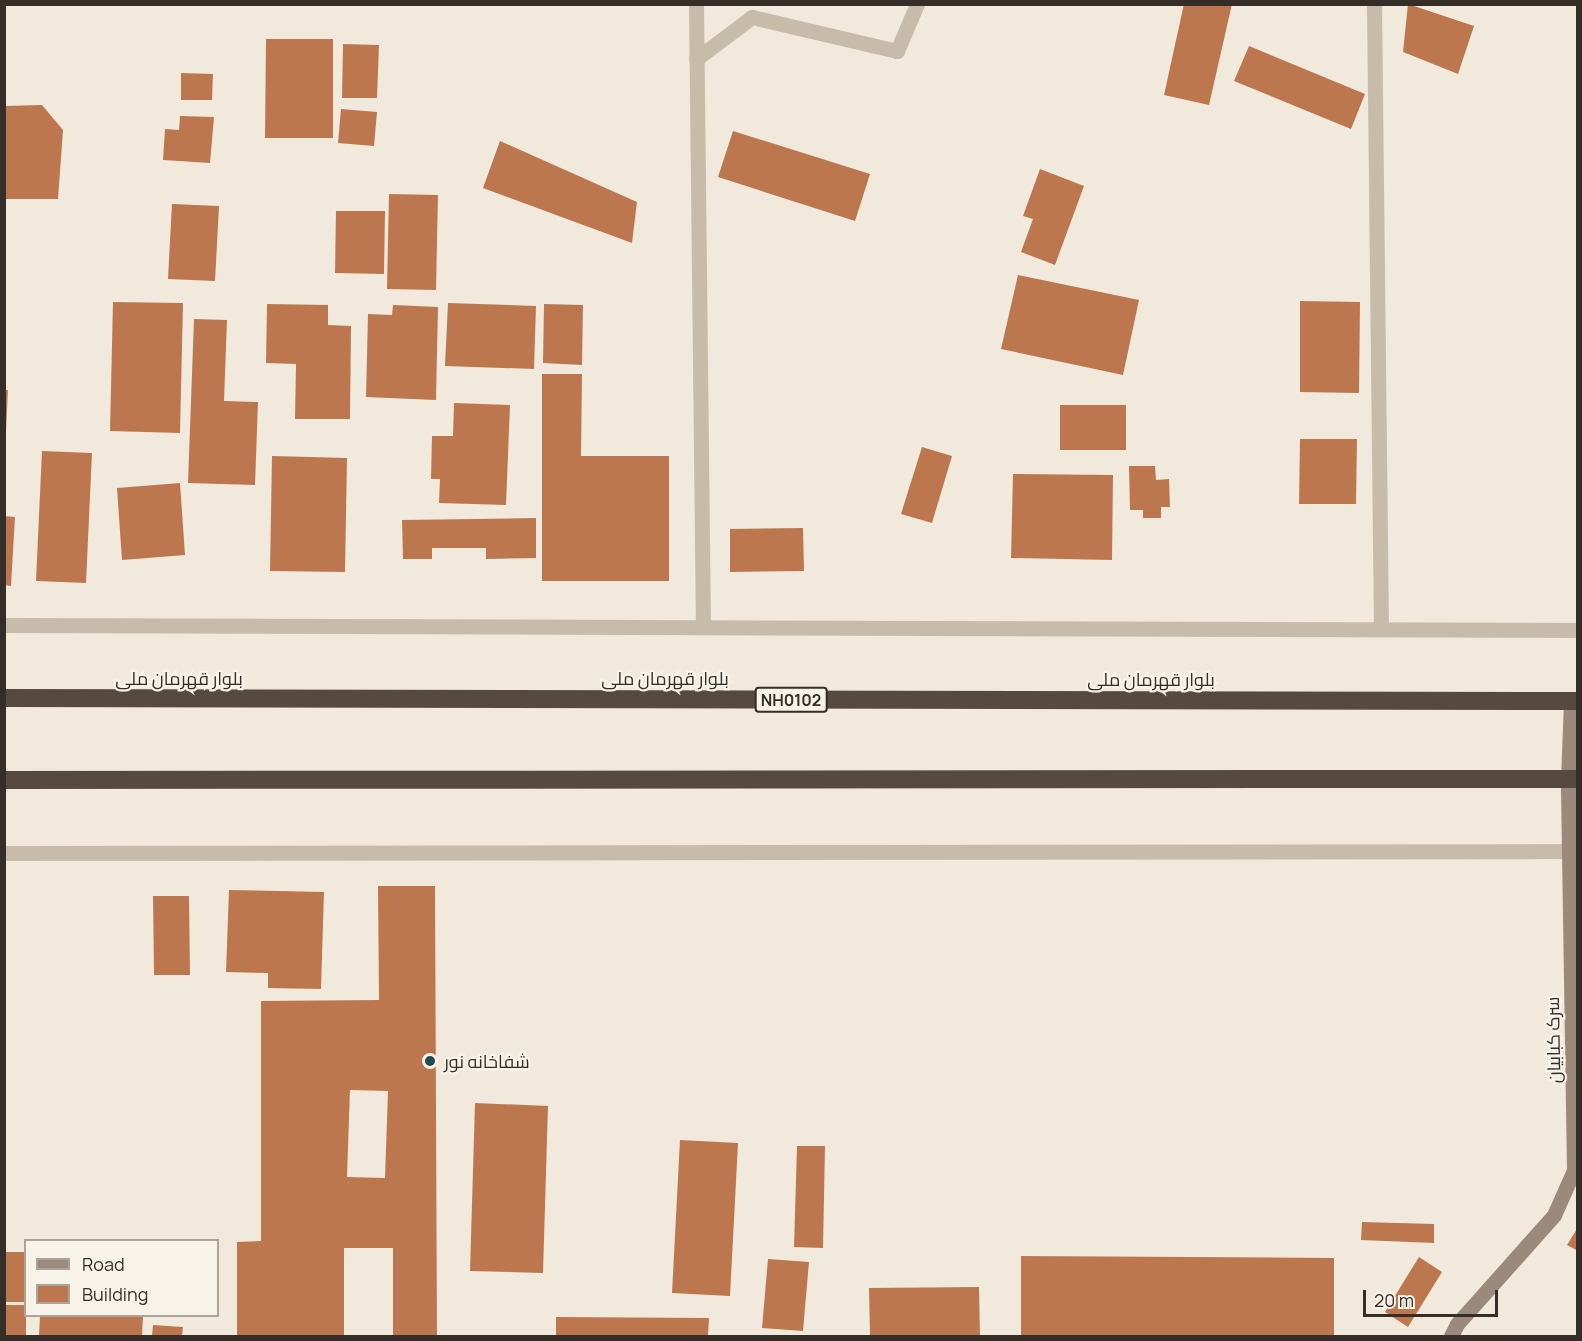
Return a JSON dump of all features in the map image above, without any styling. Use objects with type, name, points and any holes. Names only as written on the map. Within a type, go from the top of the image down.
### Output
[{"type":"highway","name":"بلوار قهرمان ملی","points":[[4,698],[1574,701]]},
{"type":"highway","points":[[4,780],[1573,779]]},
{"type":"street","points":[[696,4],[704,627]]},
{"type":"street","points":[[696,59],[753,17],[897,51],[917,4]]},
{"type":"street","points":[[1374,4],[1381,629]]},
{"type":"street","points":[[4,625],[1578,630]]},
{"type":"street","name":"سرک کبابیان","points":[[1451,1336],[1457,1324],[1554,1215],[1574,1170],[1574,701]]},
{"type":"street","points":[[4,853],[1574,851]]},
{"type":"building","points":[[1184,4],[1232,4],[1209,105],[1164,95]]},
{"type":"building","points":[[1408,4],[1474,26],[1458,74],[1403,52]]},
{"type":"building","points":[[266,39],[333,39],[333,138],[265,138]]},
{"type":"building","points":[[343,44],[379,45],[377,98],[342,98]]},
{"type":"building","points":[[1249,46],[1365,94],[1351,129],[1234,81]]},
{"type":"building","points":[[181,73],[213,74],[212,100],[181,100]]},
{"type":"building","points":[[42,105],[63,130],[58,199],[4,199],[4,106]]},
{"type":"building","points":[[341,109],[377,112],[374,146],[338,143]]},
{"type":"building","points":[[180,116],[214,117],[210,163],[163,160],[165,129],[179,130]]},
{"type":"building","points":[[733,131],[870,174],[855,221],[718,177]]},
{"type":"building","points":[[500,141],[637,202],[632,243],[483,188]]},
{"type":"building","points":[[1040,169],[1084,186],[1055,265],[1021,252],[1033,219],[1023,216]]},
{"type":"building","points":[[389,194],[438,195],[436,290],[387,289]]},
{"type":"building","points":[[172,204],[219,206],[215,281],[168,279]]},
{"type":"building","points":[[336,211],[385,211],[384,274],[335,273]]},
{"type":"building","points":[[1018,275],[1139,300],[1123,375],[1001,349]]},
{"type":"building","points":[[1300,301],[1360,302],[1359,393],[1300,392]]},
{"type":"building","points":[[113,302],[183,303],[180,433],[110,431]]},
{"type":"building","points":[[448,303],[536,306],[534,369],[445,366]]},
{"type":"building","points":[[267,304],[328,305],[328,325],[351,326],[350,419],[295,419],[296,364],[266,363]]},
{"type":"building","points":[[544,304],[583,305],[582,365],[543,363]]},
{"type":"building","points":[[393,305],[438,307],[436,400],[366,397],[368,314],[392,315]]},
{"type":"building","points":[[194,319],[227,320],[224,401],[258,402],[255,485],[188,483]]},
{"type":"building","points":[[542,374],[582,374],[581,456],[669,456],[669,581],[542,581]]},
{"type":"building","points":[[4,390],[8,390],[6,431],[4,431]]},
{"type":"building","points":[[454,403],[510,405],[506,505],[439,503],[440,479],[431,479],[432,436],[453,436]]},
{"type":"building","points":[[1060,405],[1126,405],[1126,450],[1060,450]]},
{"type":"building","points":[[1300,439],[1357,439],[1356,504],[1299,504]]},
{"type":"building","points":[[922,447],[952,456],[932,523],[901,514]]},
{"type":"building","points":[[42,451],[92,453],[86,583],[36,581]]},
{"type":"building","points":[[272,456],[347,458],[345,572],[270,571]]},
{"type":"building","points":[[1129,466],[1155,466],[1156,480],[1169,479],[1170,507],[1161,507],[1161,518],[1143,518],[1143,510],[1130,510]]},
{"type":"building","points":[[1013,474],[1113,475],[1112,560],[1011,558]]},
{"type":"building","points":[[180,483],[185,555],[122,560],[117,488]]},
{"type":"building","points":[[4,516],[15,517],[11,586],[4,585]]},
{"type":"building","points":[[536,518],[536,558],[486,559],[486,548],[432,548],[432,559],[403,559],[402,520]]},
{"type":"building","points":[[803,528],[804,571],[730,572],[730,529]]},
{"type":"building","points":[[378,886],[435,886],[437,1336],[393,1336],[393,1248],[344,1248],[344,1336],[237,1336],[237,1242],[261,1241],[261,1001],[379,1000]],"holes":[[[350,1090],[388,1091],[385,1178],[347,1177]]]},
{"type":"building","points":[[229,890],[324,892],[321,989],[268,988],[268,973],[226,972]]},
{"type":"building","points":[[153,896],[189,896],[190,975],[154,975]]},
{"type":"building","points":[[475,1103],[548,1106],[543,1273],[470,1271]]},
{"type":"building","points":[[680,1140],[738,1143],[730,1296],[672,1293]]},
{"type":"building","points":[[797,1146],[825,1146],[823,1248],[794,1247]]},
{"type":"building","points":[[1362,1222],[1434,1224],[1434,1243],[1361,1240]]},
{"type":"building","points":[[1578,1227],[1578,1251],[1567,1245]]},
{"type":"building","points":[[4,1252],[24,1252],[24,1302],[4,1302]]},
{"type":"building","points":[[1021,1256],[1334,1258],[1334,1336],[1021,1336]]},
{"type":"building","points":[[1419,1257],[1442,1272],[1408,1327],[1385,1312]]},
{"type":"building","points":[[768,1259],[809,1262],[803,1331],[762,1328]]},
{"type":"building","points":[[979,1287],[980,1336],[870,1336],[869,1288]]},
{"type":"building","points":[[4,1305],[24,1305],[26,1336],[4,1336]]},
{"type":"building","points":[[40,1317],[143,1317],[142,1336],[39,1336]]},
{"type":"building","points":[[556,1317],[709,1318],[708,1336],[556,1336]]},
{"type":"building","points":[[153,1325],[183,1327],[182,1336],[152,1336]]},
{"type":"place","name":"شفاخانه نور","points":[[430,1061]]}]
